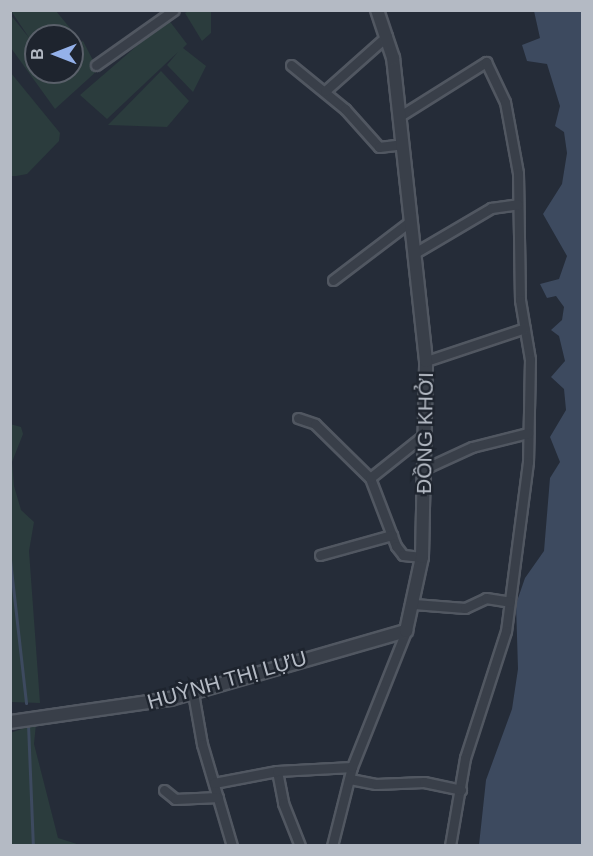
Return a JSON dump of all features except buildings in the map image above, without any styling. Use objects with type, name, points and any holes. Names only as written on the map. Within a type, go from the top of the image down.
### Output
[{"type":"street","points":[[96,65],[174,10]]},
{"type":"street","name":"ĐỒNG KHỞI","points":[[332,846],[352,766],[406,631],[414,604],[422,557],[426,361],[408,223],[400,116],[387,36],[377,10]]},
{"type":"street","points":[[325,91],[387,36]]},
{"type":"street","points":[[400,116],[487,63],[509,121],[518,173],[525,328],[530,359],[528,433],[510,602],[503,641],[465,758],[450,846]]},
{"type":"street","points":[[291,66],[325,91],[379,147],[384,150],[402,144]]},
{"type":"street","points":[[412,254],[491,208],[518,204]]},
{"type":"street","points":[[333,280],[408,223]]},
{"type":"street","points":[[426,361],[525,328]]},
{"type":"street","points":[[298,418],[315,424],[370,478],[392,535],[403,555],[422,557]]},
{"type":"street","points":[[424,469],[472,447],[528,433]]},
{"type":"street","points":[[370,478],[424,435]]},
{"type":"street","points":[[320,555],[392,535]]},
{"type":"street","points":[[414,604],[465,608],[486,598],[510,602]]},
{"type":"street","name":"HUỲNH THỊ LỰU","points":[[10,722],[193,693],[284,663],[406,631]]},
{"type":"street","points":[[193,693],[214,783],[232,846]]},
{"type":"street","points":[[214,783],[277,771],[352,766]]},
{"type":"street","points":[[277,771],[283,803],[300,846]]},
{"type":"street","points":[[350,779],[376,784],[424,782],[461,790]]},
{"type":"street","points":[[164,790],[175,799],[218,797]]},
{"type":"shaded area","points":[[11,11],[56,11],[67,24],[24,24],[24,30]]},
{"type":"shaded area","points":[[211,11],[211,33],[202,41],[185,13]]},
{"type":"shaded area","points":[[10,14],[24,32],[24,66],[11,48]]},
{"type":"shaded area","points":[[168,19],[187,44],[183,48],[206,66],[193,92],[167,65],[178,52],[107,119],[80,95]]},
{"type":"shaded area","points":[[84,43],[98,70],[84,83]]},
{"type":"shaded area","points":[[161,71],[189,101],[167,127],[108,125]]},
{"type":"shaded area","points":[[11,73],[60,133],[59,141],[27,174],[16,176],[11,176]]},
{"type":"shaded area","points":[[37,84],[83,84],[55,109]]},
{"type":"shaded area","points":[[10,424],[21,427],[23,434],[12,462],[14,486],[21,510],[34,522],[29,551],[40,703],[11,702]]},
{"type":"shaded area","points":[[36,724],[34,744],[58,838],[80,845],[11,845],[10,733]]},
{"type":"water","points":[[534,11],[582,11],[582,845],[479,845],[486,780],[512,709],[518,669],[516,604],[525,578],[544,551],[550,478],[560,462],[550,437],[566,410],[564,389],[551,377],[565,361],[559,336],[551,330],[562,320],[564,307],[556,296],[547,298],[540,284],[559,279],[567,256],[543,214],[562,184],[567,153],[564,132],[555,126],[560,106],[547,64],[527,61],[522,45],[540,38]]},
{"type":"waterway","points":[[10,560],[26,703]]},
{"type":"waterway","points":[[28,724],[33,846]]}]
